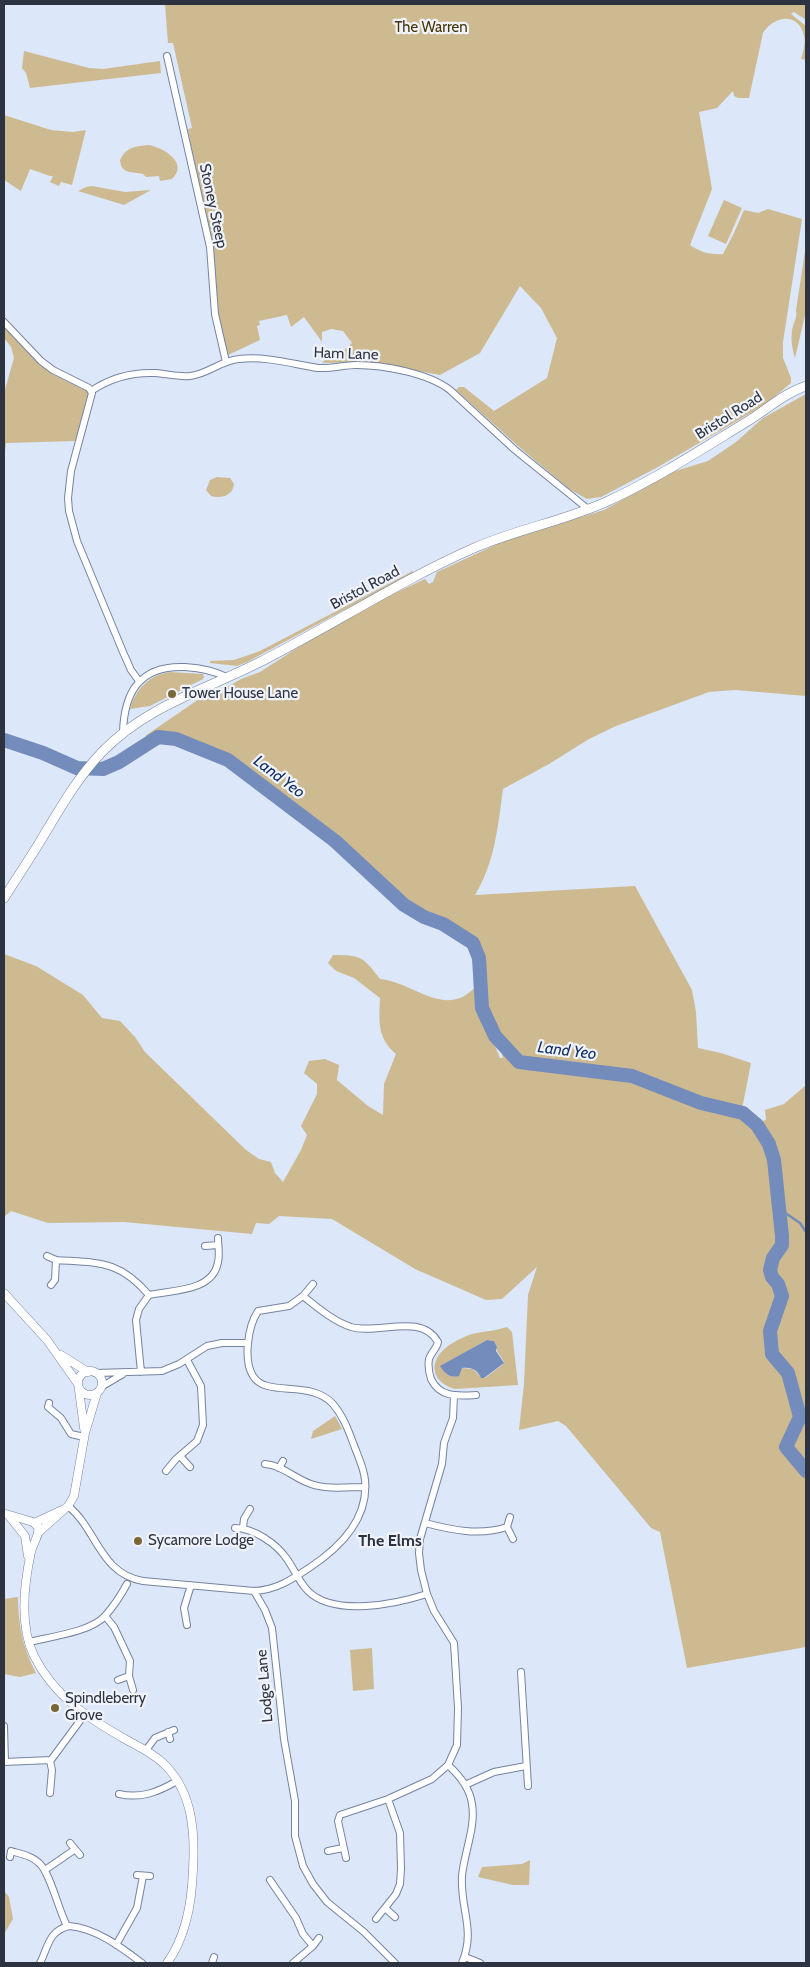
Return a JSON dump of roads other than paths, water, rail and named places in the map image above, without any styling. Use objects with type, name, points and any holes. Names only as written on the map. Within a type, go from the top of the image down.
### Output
[{"type":"main road","name":"Bristol Road","points":[[4,898],[83,774],[102,752],[123,733],[160,708],[258,663],[359,606],[472,549],[500,537],[588,509],[658,476],[763,412],[782,398],[806,386]]},
{"type":"street","name":"Stoney Steep","points":[[167,56],[210,247],[215,314],[226,362]]},
{"type":"street","points":[[4,322],[41,361],[91,391],[91,400],[71,471],[68,511],[77,541],[119,644],[131,670],[139,681]]},
{"type":"street","name":"Ham Lane","points":[[91,391],[108,381],[131,375],[149,373],[181,376],[195,375],[226,362],[258,358],[296,362],[324,368],[363,365],[427,377],[439,382],[450,390],[515,450],[552,481],[582,502],[588,509]]},
{"type":"street","points":[[123,733],[125,710],[131,694],[139,681],[154,671],[173,667],[210,670],[226,677]]},
{"type":"street","points":[[141,1372],[136,1320],[138,1309],[148,1295],[204,1283],[212,1276],[219,1259],[218,1242],[205,1246]]},
{"type":"street","points":[[47,1256],[56,1260],[116,1268],[134,1278],[148,1295]]},
{"type":"street","points":[[51,1285],[55,1278],[56,1260]]},
{"type":"street","points":[[67,1507],[78,1515],[104,1554],[122,1574],[131,1579],[254,1591],[273,1589],[297,1576],[326,1556],[348,1535],[363,1505],[366,1487],[364,1472],[348,1430],[332,1404],[321,1394],[309,1390],[276,1388],[259,1382],[251,1370],[247,1343],[258,1311],[286,1307],[303,1296],[313,1284]]},
{"type":"street","points":[[4,1293],[52,1347],[86,1395],[99,1390],[121,1374],[129,1372]]},
{"type":"street","points":[[303,1296],[333,1318],[352,1327],[410,1326],[428,1331],[436,1338],[438,1343],[429,1362],[430,1376],[440,1390],[454,1396],[476,1395]]},
{"type":"street","points":[[85,1435],[78,1386],[82,1375],[92,1372],[162,1371],[187,1360],[212,1344],[247,1343]]},
{"type":"street","points":[[5,1512],[24,1534],[30,1538],[38,1534],[67,1507],[74,1496],[85,1435],[99,1390],[100,1377],[71,1362],[52,1347]]},
{"type":"street","points":[[166,1472],[196,1441],[203,1425],[201,1386],[187,1360]]},
{"type":"street","points":[[346,1858],[338,1820],[340,1815],[388,1799],[432,1779],[448,1765],[456,1748],[458,1737],[454,1645],[434,1611],[427,1594],[419,1553],[420,1540],[442,1464],[444,1443],[453,1418],[454,1396]]},
{"type":"street","points":[[49,1403],[48,1407],[59,1416],[71,1434],[85,1435]]},
{"type":"street","points":[[180,1456],[190,1467]]},
{"type":"street","points":[[279,1468],[283,1460]]},
{"type":"street","points":[[265,1464],[279,1468],[290,1475],[315,1485],[366,1487]]},
{"type":"street","points":[[29,1565],[24,1526],[67,1507]]},
{"type":"street","points":[[243,1528],[244,1519],[250,1509]]},
{"type":"street","points":[[5,1512],[32,1522],[38,1527],[38,1534],[29,1565],[24,1608],[29,1642],[49,1682],[64,1698],[85,1714],[146,1750],[167,1766],[189,1808],[194,1842],[193,1886],[185,1922],[172,1956],[167,1963]]},
{"type":"street","points":[[510,1517],[507,1527],[513,1539]]},
{"type":"street","points":[[425,1524],[461,1532],[507,1527]]},
{"type":"street","points":[[235,1528],[243,1528],[277,1548],[287,1559],[306,1589],[312,1594],[340,1605],[392,1604],[427,1594]]},
{"type":"street","points":[[29,1642],[99,1622],[127,1584]]},
{"type":"street","points":[[187,1625],[185,1603],[190,1594],[191,1585]]},
{"type":"street","name":"Lodge Lane","points":[[254,1591],[265,1610],[272,1628],[281,1694],[284,1739],[295,1801],[295,1836],[303,1866],[313,1884],[327,1902],[364,1932],[395,1963]]},
{"type":"street","points":[[105,1616],[114,1626],[130,1661],[129,1676],[133,1690]]},
{"type":"street","points":[[521,1672],[528,1786]]},
{"type":"street","points":[[118,1680],[129,1676]]},
{"type":"street","points":[[4,1726],[4,1762],[50,1761],[55,1757],[85,1714]]},
{"type":"street","points":[[146,1750],[154,1738],[171,1731],[170,1739]]},
{"type":"street","points":[[48,1788],[52,1770],[50,1761]]},
{"type":"street","points":[[448,1765],[465,1785],[472,1800],[473,1812],[462,1875],[463,1901],[469,1933],[464,1960],[480,1963]]},
{"type":"street","points":[[465,1785],[494,1772],[526,1766]]},
{"type":"street","points":[[119,1794],[126,1799],[150,1794],[177,1782]]},
{"type":"street","points":[[376,1918],[398,1891],[401,1869],[400,1833],[388,1799]]},
{"type":"street","points":[[70,1843],[80,1855]]},
{"type":"street","points":[[328,1851],[343,1848]]},
{"type":"street","points":[[45,1870],[74,1850]]},
{"type":"street","points":[[10,1857],[11,1851],[23,1854],[36,1860],[45,1870],[67,1926]]},
{"type":"street","points":[[116,1945],[137,1908],[143,1876]]},
{"type":"street","points":[[270,1880],[296,1918],[303,1934],[313,1946]]},
{"type":"street","points":[[385,1908],[395,1917]]},
{"type":"street","points":[[40,1963],[47,1944],[54,1934],[67,1926],[75,1926],[90,1932],[116,1945],[142,1963]]},
{"type":"street","points":[[293,1963],[320,1938]]},
{"type":"water","points":[[4,738],[44,751],[41,756],[4,743]]},
{"type":"water","points":[[487,1340],[494,1341],[497,1347],[496,1351],[504,1363],[484,1378],[481,1378],[473,1369],[468,1368],[462,1368],[459,1376],[451,1376],[440,1366]]},
{"type":"waterway","name":"Land Yeo","points":[[4,740],[43,753],[77,768],[103,769],[119,762],[158,737],[176,739],[228,760],[335,841],[404,905],[424,917],[443,924],[473,943],[479,958],[482,1008],[495,1036],[519,1062],[632,1076],[701,1103],[743,1113],[757,1125],[769,1144],[774,1160],[782,1236],[782,1245],[773,1258],[770,1270],[782,1296],[770,1331],[772,1354],[788,1373],[800,1417],[786,1447],[806,1471]]},
{"type":"waterway","points":[[778,1208],[800,1223],[806,1232]]},
{"type":"place","name":"Tower House Lane","points":[[172,694]]},
{"type":"place","name":"Sycamore Lodge","points":[[138,1541]]},
{"type":"place","name":"Spindleberry Grove","points":[[55,1708]]},
{"type":"district","name":"The Elms","points":[[390,1541]]},
{"type":"park label","name":"The Warren","points":[[431,28]]}]
